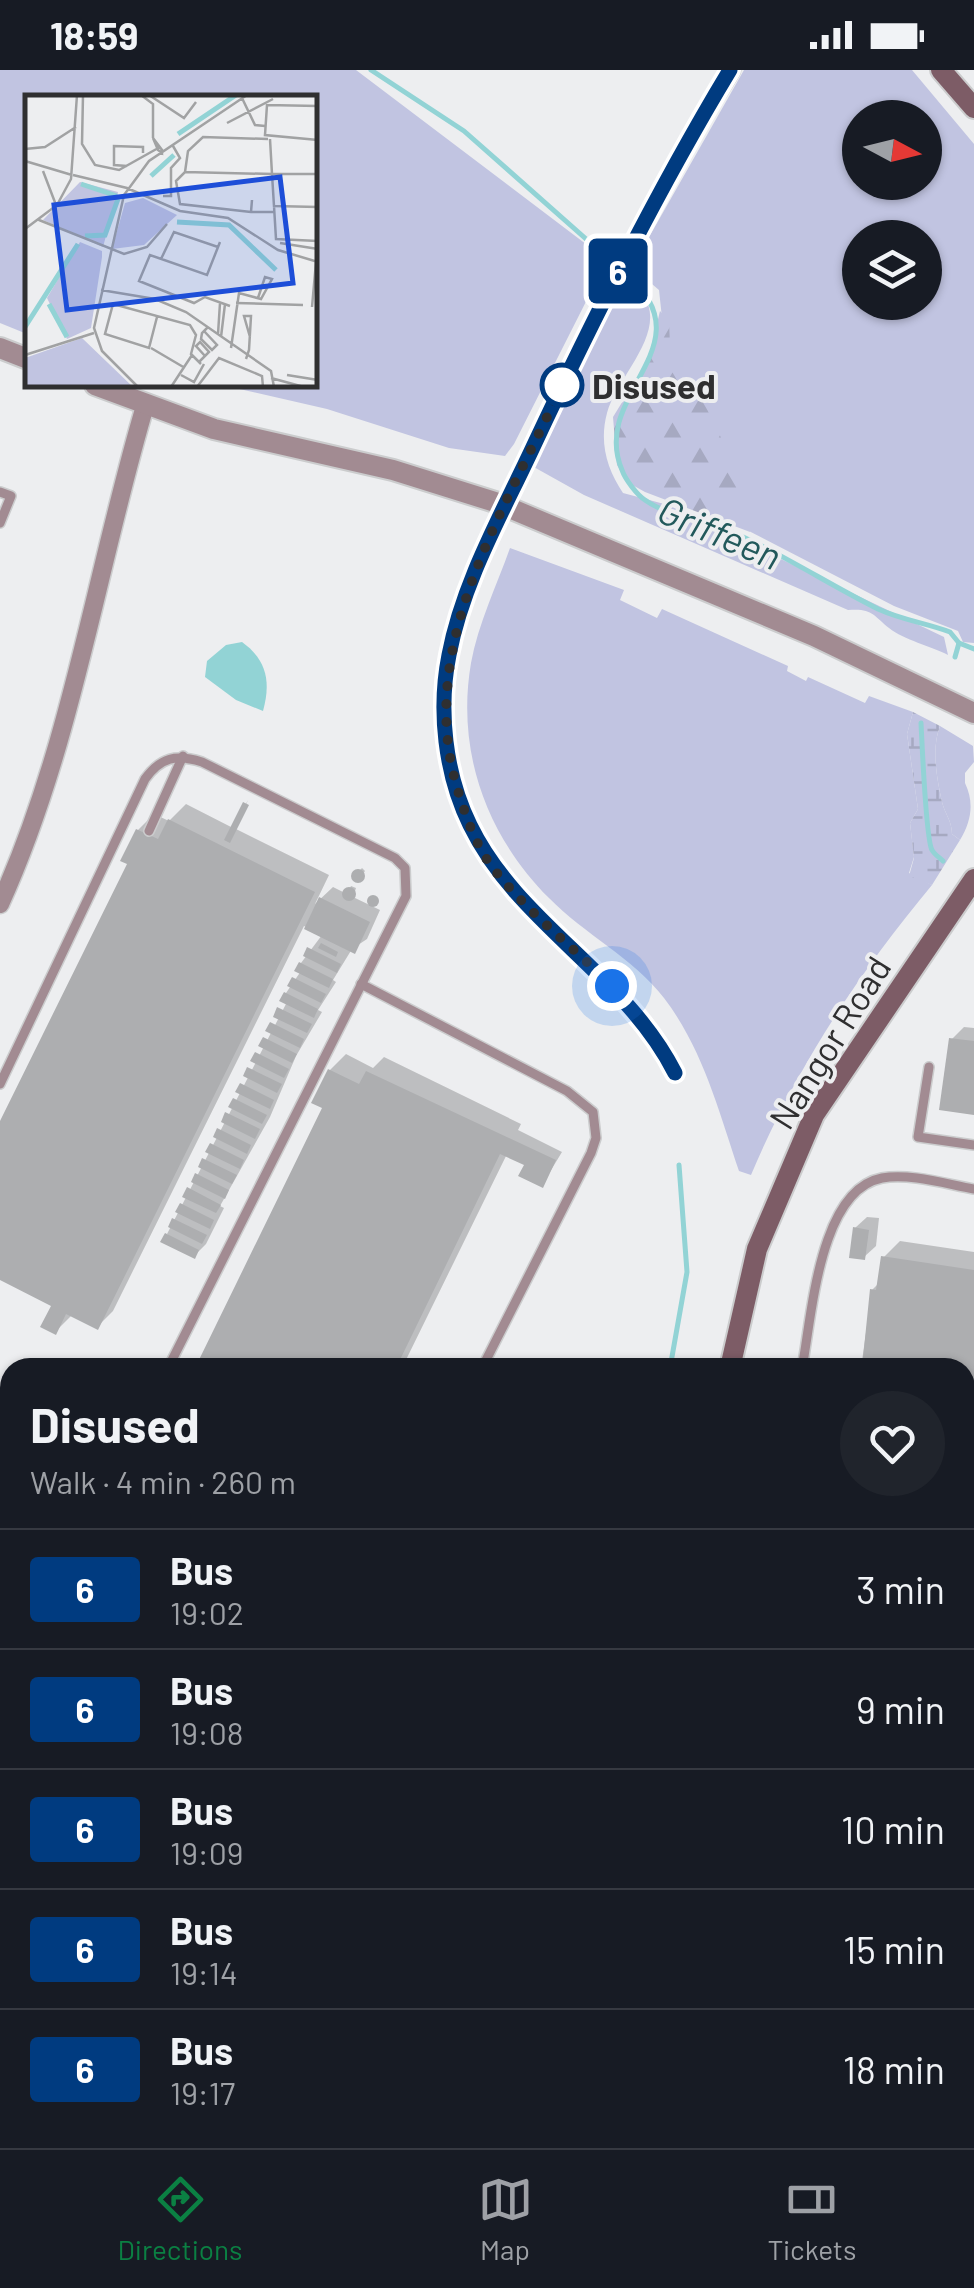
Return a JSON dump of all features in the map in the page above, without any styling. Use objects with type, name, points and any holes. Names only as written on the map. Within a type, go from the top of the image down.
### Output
[{"type":"main road","points":[[941,70],[971,98]]},
{"type":"main road","name":"Nangor Road","points":[[732,1358],[757,1250],[814,1114],[974,879]]},
{"type":"street","points":[[716,93],[730,70]]},
{"type":"street","points":[[0,348],[25,358]]},
{"type":"street","points":[[102,388],[145,406],[271,444],[393,470],[504,506],[814,636],[974,713]]},
{"type":"street","points":[[0,904],[69,705],[145,406]]},
{"type":"lane","points":[[675,1073],[657,1037],[631,1005],[491,865],[454,781],[444,715],[449,654],[504,506],[604,297],[716,93]]},
{"type":"lane","points":[[0,492],[11,496],[0,523]]},
{"type":"lane","points":[[148,831],[184,756]]},
{"type":"lane","points":[[0,1084],[145,779],[156,764],[184,756],[400,862],[407,875],[406,896],[173,1358]]},
{"type":"lane","points":[[361,984],[567,1090],[593,1112],[596,1138],[590,1153],[487,1358]]},
{"type":"lane","points":[[929,1067],[918,1137],[974,1146]]},
{"type":"lane","points":[[804,1358],[831,1226],[846,1200],[882,1178],[974,1188]]},
{"type":"green space","points":[[0,70],[356,70],[607,260],[505,456],[449,448],[327,409],[235,388],[318,388],[318,95],[25,95],[25,333],[0,323]]},
{"type":"green space","points":[[744,70],[912,70],[937,100],[842,100],[842,200],[942,200],[942,106],[974,144],[974,643],[963,642],[958,631],[894,606],[743,528],[665,346],[659,290],[632,267]]},
{"type":"green space","points":[[626,278],[643,294],[650,310],[643,345],[614,397],[605,424],[606,455],[623,493],[668,505],[944,637],[948,655],[895,632],[867,611],[848,610],[584,495],[532,466]]},
{"type":"green space","points":[[660,311],[669,321],[670,346],[687,366],[732,461],[750,532],[645,492],[627,482],[617,465],[613,417],[648,360]]},
{"type":"green space","points":[[510,548],[624,590],[620,600],[657,618],[662,609],[788,666],[787,671],[806,681],[808,677],[865,703],[869,696],[913,712],[907,734],[918,809],[910,823],[914,857],[909,873],[932,885],[831,1023],[788,1097],[751,1175],[739,1171],[700,1060],[664,998],[638,971],[563,911],[527,873],[508,847],[481,790],[472,759],[467,696],[474,648]]},
{"type":"green space","points":[[913,712],[940,726],[935,754],[938,784],[952,834],[960,840],[932,885],[909,876],[914,858],[910,823],[918,809],[907,734]]},
{"type":"green space","points":[[940,726],[973,746],[974,762],[965,773],[970,811],[960,840],[952,834],[938,784],[935,754]]},
{"type":"shaded area","points":[[242,642],[257,656],[265,672],[263,711],[236,700],[205,677],[207,661],[226,645]]},
{"type":"building","points":[[243,802],[249,805],[230,843],[224,840]]},
{"type":"building","points":[[168,819],[315,892],[98,1330],[66,1314],[56,1335],[40,1327],[51,1306],[0,1280],[0,1121],[127,864],[120,861],[136,829],[158,839]]},
{"type":"building","points":[[358,869],[365,876],[358,883],[351,876]]},
{"type":"building","points":[[349,887],[356,894],[349,901],[342,894]]},
{"type":"building","points":[[373,895],[379,901],[373,907],[367,901]]},
{"type":"building","points":[[319,897],[370,922],[355,954],[304,929]]},
{"type":"building","points":[[321,943],[338,952],[336,957],[318,948]]},
{"type":"building","points":[[307,947],[341,964],[337,973],[303,956]]},
{"type":"building","points":[[299,962],[333,979],[329,988],[294,971]]},
{"type":"building","points":[[292,977],[326,994],[321,1003],[287,986]]},
{"type":"building","points":[[284,992],[318,1009],[314,1018],[279,1001]]},
{"type":"building","points":[[277,1007],[312,1024],[307,1033],[273,1017]]},
{"type":"building","points":[[270,1022],[304,1039],[300,1048],[265,1031]]},
{"type":"building","points":[[263,1037],[297,1054],[292,1063],[258,1046]]},
{"type":"building","points":[[949,1038],[974,1041],[974,1115],[939,1110]]},
{"type":"building","points":[[255,1052],[289,1069],[284,1078],[250,1061]]},
{"type":"building","points":[[247,1067],[282,1084],[277,1093],[243,1076]]},
{"type":"building","points":[[328,1069],[359,1084],[366,1071],[556,1160],[543,1188],[518,1176],[524,1165],[500,1154],[401,1358],[200,1358],[322,1108],[311,1103]]},
{"type":"building","points":[[240,1083],[274,1100],[270,1109],[235,1092]]},
{"type":"building","points":[[233,1098],[267,1115],[262,1124],[228,1107]]},
{"type":"building","points":[[225,1112],[260,1129],[255,1139],[221,1122]]},
{"type":"building","points":[[217,1128],[251,1145],[247,1154],[213,1137]]},
{"type":"building","points":[[210,1143],[244,1160],[240,1169],[205,1152]]},
{"type":"building","points":[[202,1158],[237,1175],[232,1184],[198,1167]]},
{"type":"building","points":[[195,1173],[229,1190],[225,1199],[191,1182]]},
{"type":"building","points":[[187,1187],[221,1205],[216,1213],[182,1197]]},
{"type":"building","points":[[180,1203],[214,1220],[210,1229],[175,1212]]},
{"type":"building","points":[[172,1218],[207,1235],[202,1244],[168,1227]]},
{"type":"building","points":[[853,1227],[869,1230],[865,1260],[849,1258]]},
{"type":"building","points":[[165,1233],[199,1250],[195,1259],[160,1242]]},
{"type":"building","points":[[881,1256],[974,1270],[974,1358],[863,1358],[870,1289],[876,1290]]},
{"type":"waterway","name":"Griffeen","points":[[371,70],[464,131],[594,246]]},
{"type":"waterway","name":"Griffeen","points":[[625,272],[648,299],[656,324],[653,347],[621,417],[616,442],[622,470],[635,491],[663,510],[743,537],[878,609],[950,632],[959,643],[955,657]]},
{"type":"waterway","points":[[959,643],[974,649]]},
{"type":"waterway","name":"Griffeen","points":[[921,723],[930,842],[943,861]]},
{"type":"waterway","points":[[672,1358],[687,1272],[679,1165]]},
{"type":"bus line","name":"6","points":[[675,1073],[657,1037],[631,1005],[491,865],[454,781],[446,744],[444,700],[449,654],[460,616],[504,506],[604,297],[730,70]]},
{"type":"place","name":"Disused","points":[[562,385]]},
{"type":"route","points":[[562,385],[504,506],[460,616],[449,654],[444,700],[446,744],[468,820],[491,865],[612,986]]}]
